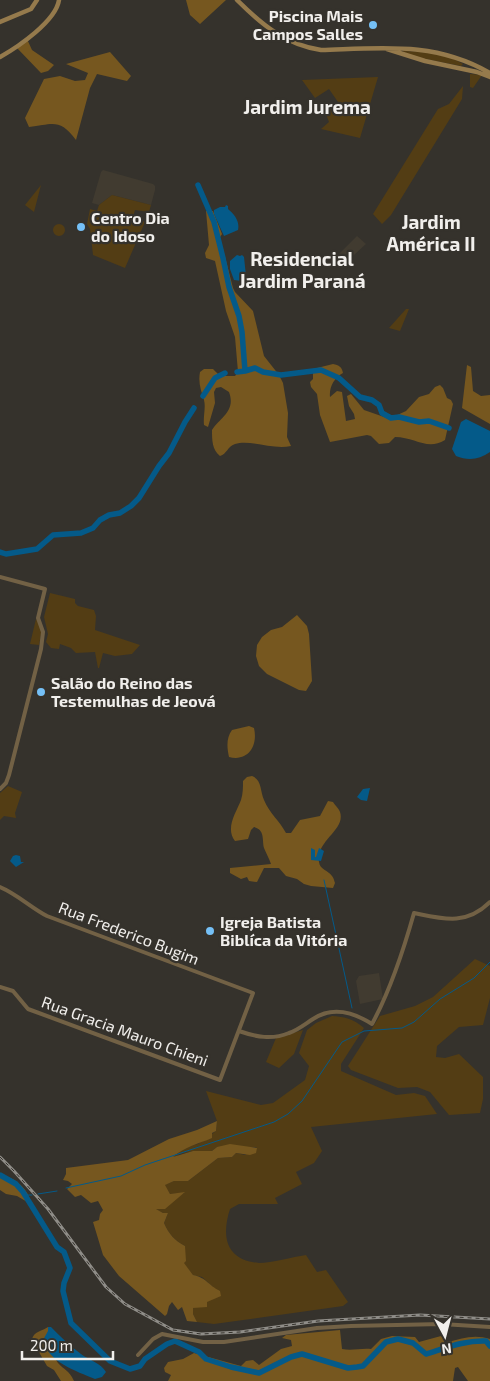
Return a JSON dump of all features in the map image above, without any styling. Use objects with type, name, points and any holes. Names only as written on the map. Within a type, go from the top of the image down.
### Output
[{"type":"main road","points":[[0,22],[31,9],[37,0]]},
{"type":"main road","points":[[0,57],[28,37],[54,14],[59,0]]},
{"type":"main road","points":[[237,0],[260,22],[285,39],[297,44],[321,50],[404,47],[432,51],[454,57],[490,73]]},
{"type":"main road","points":[[383,48],[415,59],[483,74],[490,78]]},
{"type":"main road","points":[[391,50],[416,49]]},
{"type":"main road","points":[[454,57],[463,63],[460,69]]},
{"type":"main road","points":[[466,70],[468,65],[475,65]]},
{"type":"main road","points":[[482,68],[483,74]]},
{"type":"street","points":[[0,577],[45,589],[38,618],[44,632],[42,643],[10,775],[0,790]]},
{"type":"street","name":"Rua Frederico Bugim","points":[[0,887],[15,894],[35,910],[47,916],[253,994],[239,1031]]},
{"type":"street","points":[[239,1031],[254,1036],[277,1036],[299,1029],[322,1015],[340,1011],[357,1015],[372,1024],[387,997],[403,953],[414,913],[450,920],[471,916],[481,911],[490,902]]},
{"type":"street","name":"Rua Gracia Mauro Chieni","points":[[0,987],[13,991],[28,1009],[220,1080],[239,1031]]},
{"type":"street","points":[[138,1355],[153,1339],[162,1334],[203,1342],[224,1342],[317,1328],[351,1326],[442,1324],[490,1327]]},
{"type":"shaded area","points":[[186,0],[226,0],[200,24],[190,15]]},
{"type":"shaded area","points":[[27,39],[32,50],[54,65],[48,71],[41,73],[17,48]]},
{"type":"shaded area","points":[[402,51],[442,55],[463,64],[461,66],[416,57]]},
{"type":"shaded area","points":[[110,52],[131,76],[127,81],[97,74],[90,88],[76,140],[60,125],[50,124],[29,127],[25,118],[44,79],[60,76],[75,81],[85,80],[88,73],[66,64]]},
{"type":"shaded area","points":[[470,74],[482,75],[473,88],[470,87]]},
{"type":"shaded area","points":[[378,77],[360,138],[321,129],[329,122],[324,109],[338,102],[329,89],[315,98],[302,80]]},
{"type":"shaded area","points":[[463,86],[462,99],[391,215],[382,224],[373,214],[438,109],[449,104]]},
{"type":"shaded area","points":[[103,170],[153,184],[155,190],[151,205],[112,195],[99,205],[92,203]]},
{"type":"shaded area","points":[[41,185],[34,212],[25,205]]},
{"type":"shaded area","points":[[112,195],[151,205],[149,212],[135,210],[133,217],[145,222],[125,268],[93,255],[90,229],[87,224],[90,209],[97,211],[99,205]]},
{"type":"shaded area","points":[[206,211],[213,211],[222,234],[217,242],[223,249],[233,288],[253,311],[264,356],[283,383],[288,413],[287,437],[291,446],[276,447],[241,443],[232,445],[220,456],[217,454],[212,441],[212,430],[227,413],[231,404],[229,392],[221,387],[216,388],[214,392],[215,403],[208,427],[204,425],[205,403],[200,383],[200,372],[204,369],[213,369],[220,376],[235,376],[238,372],[235,337],[226,311],[215,261],[206,258],[205,253],[209,245]]},
{"type":"shaded area","points":[[57,224],[61,224],[65,230],[61,236],[57,236],[53,232],[53,228]]},
{"type":"shaded area","points":[[357,236],[366,244],[343,265],[340,265],[335,258]]},
{"type":"shaded area","points":[[406,309],[409,309],[400,331],[389,328]]},
{"type":"shaded area","points":[[333,364],[340,367],[343,373],[333,383],[330,397],[337,391],[342,392],[346,421],[355,419],[347,396],[351,394],[364,410],[387,418],[406,411],[419,397],[429,394],[435,387],[440,385],[447,398],[453,404],[445,440],[439,443],[427,444],[395,437],[389,443],[379,444],[371,436],[367,435],[330,442],[320,415],[317,394],[311,387],[310,382],[313,379],[313,369]]},
{"type":"shaded area","points":[[467,365],[471,367],[473,391],[481,396],[490,395],[490,424],[462,408]]},
{"type":"shaded area","points":[[50,593],[75,599],[75,603],[78,606],[94,610],[96,616],[95,630],[140,645],[132,654],[115,656],[103,653],[99,668],[95,652],[76,653],[71,648],[60,644],[59,649],[51,648],[46,642],[48,634],[44,617]]},
{"type":"shaded area","points":[[297,615],[307,626],[309,634],[312,681],[306,691],[299,690],[267,674],[259,666],[256,656],[257,645],[262,637],[271,630],[282,627]]},
{"type":"shaded area","points":[[36,619],[42,629],[39,645],[30,644]]},
{"type":"shaded area","points":[[249,726],[254,728],[255,734],[255,740],[250,751],[242,757],[229,757],[228,743],[232,730]]},
{"type":"shaded area","points":[[252,776],[258,780],[266,805],[286,833],[291,833],[300,820],[320,816],[328,801],[333,802],[338,808],[341,818],[339,824],[321,848],[319,855],[321,867],[334,879],[333,888],[304,884],[297,879],[286,876],[279,868],[264,868],[257,882],[249,881],[247,877],[241,879],[230,873],[230,868],[271,864],[258,828],[254,827],[251,830],[248,839],[235,841],[232,836],[232,820],[242,798],[243,781],[247,777]]},
{"type":"shaded area","points":[[8,786],[22,792],[15,813],[16,818],[4,816],[0,820],[0,793]]},
{"type":"shaded area","points":[[475,959],[490,966],[490,998],[483,1025],[459,1027],[437,1046],[436,1057],[445,1058],[459,1054],[483,1077],[483,1099],[480,1113],[449,1115],[430,1092],[417,1087],[398,1088],[351,1070],[348,1066],[380,1016],[415,1006],[433,997]]},
{"type":"shaded area","points":[[379,973],[383,999],[360,1004],[356,981],[359,976]]},
{"type":"shaded area","points":[[332,1016],[357,1022],[364,1028],[341,1064],[341,1071],[396,1095],[414,1093],[425,1096],[437,1114],[311,1127],[322,1151],[314,1163],[296,1172],[302,1184],[275,1198],[278,1204],[239,1204],[230,1209],[227,1219],[227,1238],[233,1252],[239,1257],[259,1263],[306,1255],[317,1272],[326,1270],[348,1302],[343,1306],[214,1324],[197,1322],[193,1314],[193,1308],[206,1302],[213,1287],[202,1277],[193,1275],[183,1263],[185,1246],[170,1234],[166,1227],[164,1223],[168,1213],[155,1209],[184,1193],[170,1194],[164,1185],[174,1181],[188,1181],[218,1158],[232,1157],[236,1153],[245,1155],[257,1147],[217,1147],[212,1151],[193,1151],[180,1154],[169,1160],[185,1147],[198,1144],[216,1131],[217,1121],[206,1091],[261,1105],[273,1103],[305,1080],[309,1066],[299,1053],[307,1030],[316,1023]]},
{"type":"shaded area","points":[[303,1030],[294,1054],[279,1068],[266,1062],[276,1038]]},
{"type":"shaded area","points":[[217,1121],[216,1131],[212,1133],[212,1138],[186,1148],[173,1157],[193,1151],[212,1151],[217,1147],[230,1144],[257,1148],[256,1153],[250,1155],[236,1153],[232,1157],[218,1158],[188,1181],[174,1181],[165,1185],[170,1194],[185,1192],[165,1209],[156,1209],[163,1213],[168,1213],[164,1223],[172,1236],[185,1246],[186,1261],[184,1263],[193,1275],[220,1291],[221,1296],[207,1302],[207,1307],[193,1308],[193,1314],[197,1322],[187,1321],[182,1307],[178,1310],[172,1302],[165,1316],[119,1276],[103,1255],[93,1222],[99,1220],[103,1210],[98,1201],[91,1203],[81,1195],[75,1197],[67,1189],[72,1184],[63,1180],[66,1168],[128,1160],[169,1139]]},
{"type":"shaded area","points":[[0,1175],[14,1180],[22,1186],[28,1194],[29,1203],[0,1190]]},
{"type":"shaded area","points":[[48,1327],[56,1359],[74,1381],[61,1381],[54,1370],[47,1366],[32,1340],[36,1333]]},
{"type":"shaded area","points":[[340,1330],[342,1349],[346,1350],[371,1349],[381,1339],[392,1336],[415,1337],[419,1342],[441,1336],[448,1342],[474,1337],[490,1339],[490,1381],[468,1381],[458,1367],[455,1368],[453,1381],[168,1381],[171,1375],[165,1372],[164,1368],[168,1362],[183,1359],[194,1353],[241,1366],[246,1361],[253,1360],[259,1365],[281,1349],[292,1346],[291,1340],[282,1338],[286,1335]]},
{"type":"water","points":[[226,205],[236,218],[238,230],[224,236],[214,210]]},
{"type":"water","points":[[237,255],[244,257],[246,276],[242,281],[234,280],[230,269],[230,261]]},
{"type":"water","points":[[466,419],[490,431],[490,452],[482,457],[473,459],[460,458],[456,456],[452,449],[461,422]]},
{"type":"water","points":[[370,788],[367,801],[357,797],[363,789]]},
{"type":"water","points":[[311,848],[315,850],[315,857],[319,848],[324,851],[321,861],[311,860]]},
{"type":"water","points":[[16,855],[20,856],[21,862],[24,862],[16,867],[10,861]]},
{"type":"water","points":[[48,1327],[51,1327],[81,1354],[101,1366],[106,1372],[102,1377],[95,1379],[57,1360],[46,1348],[43,1340]]},
{"type":"waterway","points":[[198,185],[214,222],[229,287],[239,316],[245,371],[255,368],[263,372],[281,375],[321,370],[339,378],[360,397],[372,400],[379,405],[382,413],[391,418],[399,417],[419,422],[429,421],[449,428]]},
{"type":"waterway","points":[[237,372],[245,371]]},
{"type":"waterway","points":[[203,396],[215,378],[225,373]]},
{"type":"waterway","points":[[0,552],[6,554],[37,549],[53,535],[81,533],[93,528],[100,520],[109,515],[120,513],[131,506],[139,498],[169,453],[194,408]]},
{"type":"waterway","points":[[324,880],[352,1008]]},
{"type":"waterway","points":[[66,1188],[121,1176],[145,1165],[274,1122],[288,1114],[302,1101],[342,1042],[364,1031],[402,1028],[414,1022],[440,999],[474,978],[490,962]]},
{"type":"waterway","points":[[0,1175],[16,1184],[23,1192],[57,1247],[64,1252],[70,1268],[63,1291],[71,1323],[110,1361],[130,1369],[140,1366],[145,1359],[167,1344],[175,1341],[199,1352],[206,1359],[259,1373],[291,1357],[302,1354],[348,1368],[363,1366],[386,1342],[398,1339],[413,1343],[426,1354],[471,1342],[486,1341],[490,1346]]},
{"type":"waterway","points":[[38,1194],[57,1191]]},
{"type":"waterway","points":[[25,1195],[32,1195]]},
{"type":"railway","points":[[0,1157],[48,1209],[106,1287],[125,1304],[173,1330],[201,1334],[240,1332],[318,1321],[420,1315],[490,1319]]},
{"type":"place","name":"Piscina Mais Campos Salles","points":[[373,25]]},
{"type":"place","name":"Centro Dia do Idoso","points":[[81,227]]},
{"type":"place","name":"Salão do Reino das Testemulhas de Jeová","points":[[41,692]]},
{"type":"place","name":"Igreja Batista Biblíca da Vitória","points":[[210,931]]},
{"type":"district","name":"Jardim Jurema","points":[[307,107]]},
{"type":"district","name":"Jardim América II","points":[[431,233]]},
{"type":"district","name":"Residencial Jardim Paraná","points":[[302,270]]}]
